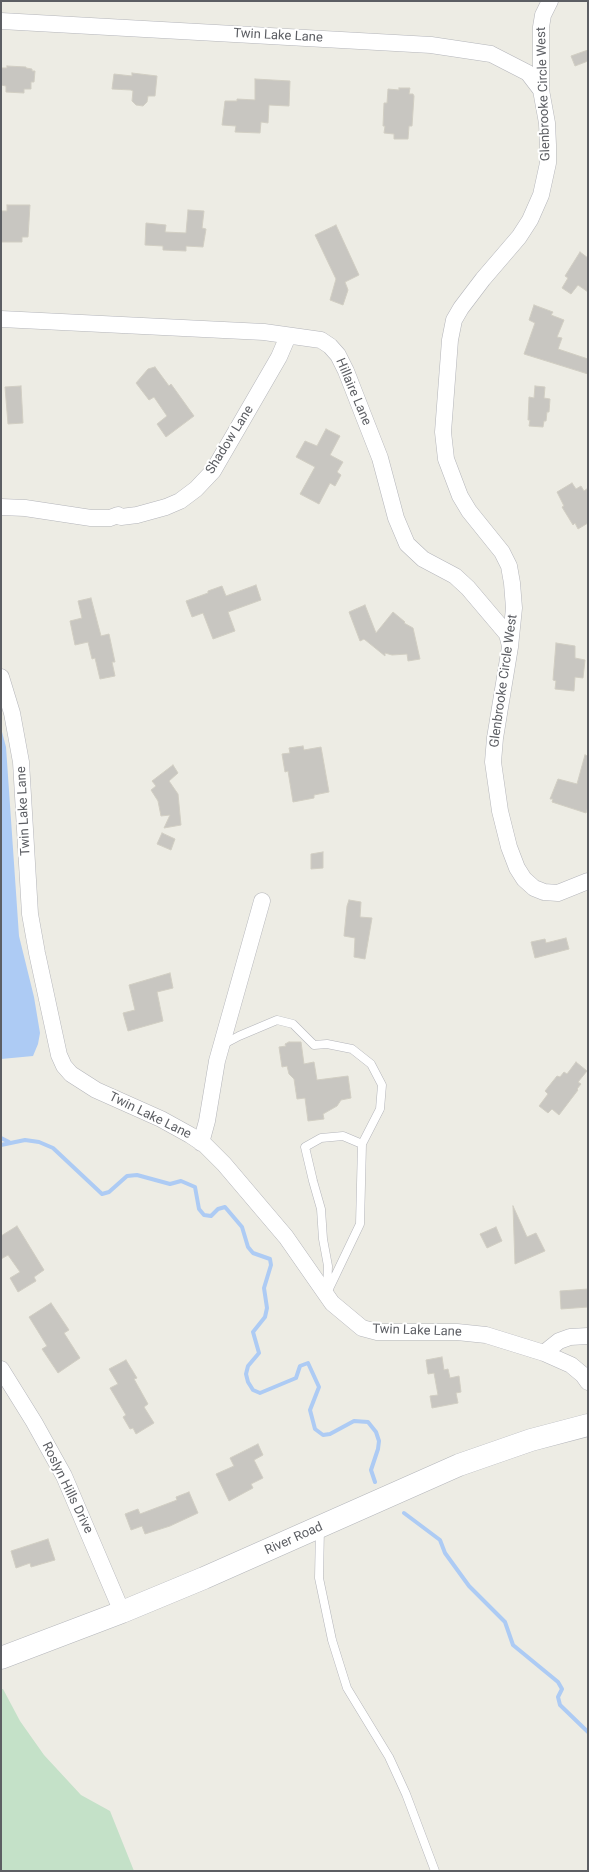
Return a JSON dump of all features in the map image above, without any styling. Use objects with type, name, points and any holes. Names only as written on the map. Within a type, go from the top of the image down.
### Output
[{"type":"main road","name":"River Road","points":[[1,1658],[122,1612],[320,1527],[459,1465],[531,1440],[588,1425]]},
{"type":"street","name":"Glenbrooke Circle West","points":[[550,1],[543,15],[541,28],[541,90],[547,123],[548,145],[548,163],[541,195],[530,220],[519,237],[483,279],[461,308],[454,320],[450,340],[443,432],[446,459],[460,496],[502,552],[509,566],[514,608],[510,648],[495,738],[493,762],[500,811],[509,847],[520,874],[534,888],[544,892],[558,893],[588,881]]},
{"type":"street","name":"Twin Lake Lane","points":[[1,21],[432,45],[491,54],[528,73],[541,90]]},
{"type":"street","name":"Hillaire Lane","points":[[1,319],[264,332],[321,340],[330,346],[338,355],[346,371],[380,458],[396,518],[404,538],[417,555],[455,576],[484,604],[507,634],[510,648]]},
{"type":"street","name":"Shadow Lane","points":[[1,507],[25,508],[91,518],[110,518],[118,514],[121,517],[137,515],[166,508],[180,501],[196,489],[214,471],[280,357],[288,336]]},
{"type":"street","name":"Twin Lake Lane","points":[[1,677],[18,742],[21,762],[30,914],[59,1055],[64,1066],[78,1079],[96,1090],[160,1119],[201,1143],[224,1164],[286,1238],[326,1295],[340,1311],[362,1328],[369,1331],[386,1333],[431,1331],[477,1333],[544,1353],[571,1365],[583,1375],[588,1382]]},
{"type":"street","points":[[201,1143],[211,1087],[221,1046],[262,900]]},
{"type":"street","points":[[544,1353],[559,1341],[570,1337],[588,1336]]},
{"type":"street","name":"Roslyn Hills Drive","points":[[2,1374],[34,1422],[64,1476],[122,1612]]},
{"type":"lane","points":[[221,1046],[239,1036],[277,1020],[293,1024],[314,1045],[327,1044],[352,1049],[371,1064],[382,1084],[380,1108],[362,1144],[360,1224],[326,1295]]},
{"type":"lane","points":[[326,1295],[328,1266],[323,1239],[321,1209],[306,1147],[321,1138],[343,1136],[362,1144]]},
{"type":"lane","points":[[320,1527],[319,1578],[332,1640],[347,1688],[388,1757],[406,1794],[435,1871]]},
{"type":"green space","points":[[1,1689],[3,1689],[20,1721],[44,1755],[81,1795],[110,1811],[134,1871],[1,1871]]},
{"type":"water","points":[[1,728],[6,747],[19,936],[34,997],[40,1033],[38,1044],[33,1056],[1,1059]]},
{"type":"building","points":[[588,50],[588,61],[575,66],[571,56]]},
{"type":"building","points":[[7,66],[26,67],[32,69],[32,71],[35,71],[34,82],[31,82],[31,89],[24,89],[24,93],[6,92],[6,86],[1,85],[1,68],[7,68]]},
{"type":"building","points":[[132,73],[157,76],[155,96],[148,96],[147,102],[143,106],[136,105],[132,101],[133,91],[112,89],[114,74],[132,76]]},
{"type":"building","points":[[255,79],[290,81],[289,106],[269,105],[268,123],[261,122],[260,133],[235,132],[236,126],[222,125],[225,101],[237,101],[237,99],[255,100]]},
{"type":"building","points":[[399,88],[410,88],[409,94],[413,94],[414,96],[412,126],[409,126],[408,139],[394,139],[394,134],[384,133],[384,103],[387,103],[388,89],[399,90]]},
{"type":"building","points":[[7,205],[30,205],[28,237],[22,237],[22,242],[1,242],[1,211],[7,211]]},
{"type":"building","points":[[188,210],[204,211],[202,228],[206,229],[203,247],[186,246],[186,251],[163,250],[163,246],[145,245],[146,223],[166,225],[165,232],[186,233]]},
{"type":"building","points":[[336,225],[359,275],[345,282],[348,290],[343,305],[330,300],[336,279],[315,235]]},
{"type":"building","points":[[580,252],[588,258],[588,292],[578,285],[571,294],[562,288],[568,278],[565,276]]},
{"type":"building","points":[[534,305],[553,312],[551,315],[564,320],[557,337],[562,338],[558,349],[588,359],[588,374],[524,354],[535,323],[529,320]]},
{"type":"building","points":[[155,367],[169,386],[171,384],[194,416],[166,437],[157,424],[167,416],[154,397],[149,400],[136,383],[148,369]]},
{"type":"building","points":[[21,386],[23,423],[8,424],[5,387]]},
{"type":"building","points":[[535,386],[545,387],[544,398],[550,399],[549,412],[547,412],[546,421],[544,421],[543,427],[529,426],[529,397],[534,398]]},
{"type":"building","points":[[326,429],[340,436],[330,455],[343,462],[337,472],[341,475],[335,486],[330,483],[319,504],[300,494],[315,467],[296,457],[305,441],[317,446]]},
{"type":"building","points":[[572,483],[576,489],[581,486],[584,491],[588,488],[588,523],[578,529],[575,523],[573,525],[562,507],[564,506],[557,492]]},
{"type":"building","points":[[256,585],[261,600],[228,612],[235,631],[213,639],[203,613],[192,617],[186,601],[222,586],[226,596]]},
{"type":"building","points":[[91,598],[101,636],[109,634],[115,662],[112,662],[115,676],[100,679],[95,658],[92,659],[88,642],[75,645],[70,621],[82,618],[78,601]]},
{"type":"building","points":[[365,605],[376,633],[393,612],[405,622],[404,623],[413,628],[420,659],[408,661],[407,654],[392,655],[385,653],[385,656],[364,639],[360,641],[349,612]]},
{"type":"building","points":[[556,643],[575,646],[575,658],[585,660],[583,678],[575,677],[574,691],[555,689],[556,681],[553,680]]},
{"type":"building","points":[[303,746],[304,750],[321,747],[329,792],[314,795],[314,798],[293,802],[288,771],[285,772],[282,754],[290,753],[289,748]]},
{"type":"building","points":[[585,755],[588,756],[588,806],[586,813],[552,802],[553,799],[550,799],[558,779],[577,784]]},
{"type":"building","points":[[173,765],[178,773],[169,781],[178,794],[181,825],[164,828],[170,815],[161,816],[158,801],[151,790],[156,786],[152,781]]},
{"type":"building","points":[[162,833],[175,839],[171,850],[157,844]]},
{"type":"building","points":[[323,852],[323,868],[311,869],[311,854]]},
{"type":"building","points":[[349,900],[361,902],[360,917],[372,918],[365,959],[354,957],[355,938],[344,936]]},
{"type":"building","points":[[566,938],[569,949],[535,958],[531,942],[545,939],[546,943]]},
{"type":"building","points":[[170,973],[173,988],[157,992],[163,1021],[128,1031],[123,1013],[135,1010],[129,985]]},
{"type":"building","points":[[289,1042],[301,1042],[304,1064],[314,1062],[317,1080],[348,1076],[351,1098],[341,1100],[337,1106],[323,1114],[324,1119],[308,1121],[305,1098],[297,1099],[294,1079],[289,1074],[287,1066],[282,1067],[279,1047],[286,1046],[285,1044]]},
{"type":"building","points":[[576,1062],[587,1071],[578,1082],[581,1084],[577,1089],[578,1090],[559,1115],[552,1109],[548,1113],[539,1106],[548,1094],[545,1091],[557,1076],[560,1077],[564,1072],[567,1074]]},
{"type":"building","points":[[513,1206],[527,1237],[536,1233],[545,1251],[515,1264]]},
{"type":"building","points":[[17,1226],[44,1270],[34,1277],[36,1281],[18,1292],[10,1278],[20,1272],[8,1255],[1,1259],[1,1236]]},
{"type":"building","points":[[496,1227],[502,1241],[487,1248],[480,1234]]},
{"type":"building","points":[[588,1289],[588,1307],[561,1309],[560,1291]]},
{"type":"building","points":[[51,1303],[69,1330],[64,1333],[80,1358],[58,1373],[42,1349],[47,1346],[29,1317]]},
{"type":"building","points":[[442,1357],[444,1370],[448,1369],[450,1378],[459,1376],[461,1392],[456,1393],[458,1403],[432,1408],[430,1396],[438,1395],[434,1373],[428,1374],[426,1360]]},
{"type":"building","points":[[126,1360],[137,1378],[134,1379],[148,1404],[144,1407],[154,1423],[136,1434],[133,1428],[130,1429],[123,1417],[126,1415],[110,1388],[118,1384],[109,1369]]},
{"type":"building","points":[[258,1444],[263,1455],[254,1460],[263,1478],[251,1484],[253,1488],[229,1501],[216,1474],[234,1466],[230,1458]]},
{"type":"building","points":[[189,1492],[198,1513],[170,1526],[145,1534],[142,1526],[131,1530],[125,1514],[138,1509],[140,1514],[177,1500],[176,1497]]},
{"type":"building","points":[[48,1539],[55,1560],[31,1567],[30,1563],[16,1568],[11,1551]]},
{"type":"waterway","points":[[1,1138],[9,1142]]},
{"type":"waterway","points":[[1,1145],[25,1140],[39,1142],[53,1148],[102,1194],[109,1192],[127,1176],[137,1175],[170,1184],[181,1181],[195,1187],[199,1209],[204,1215],[211,1216],[218,1209],[225,1207],[242,1227],[248,1247],[253,1253],[270,1259],[271,1265],[264,1288],[267,1308],[265,1317],[253,1332],[259,1353],[248,1366],[246,1374],[248,1382],[253,1390],[260,1393],[296,1378],[300,1366],[308,1363],[319,1387],[310,1410],[315,1429],[323,1435],[330,1434],[354,1421],[368,1422],[376,1432],[379,1441],[371,1470],[375,1482]]},
{"type":"waterway","points":[[404,1513],[440,1540],[445,1553],[469,1586],[505,1622],[513,1645],[558,1682],[562,1689],[558,1697],[560,1705],[588,1732]]}]
